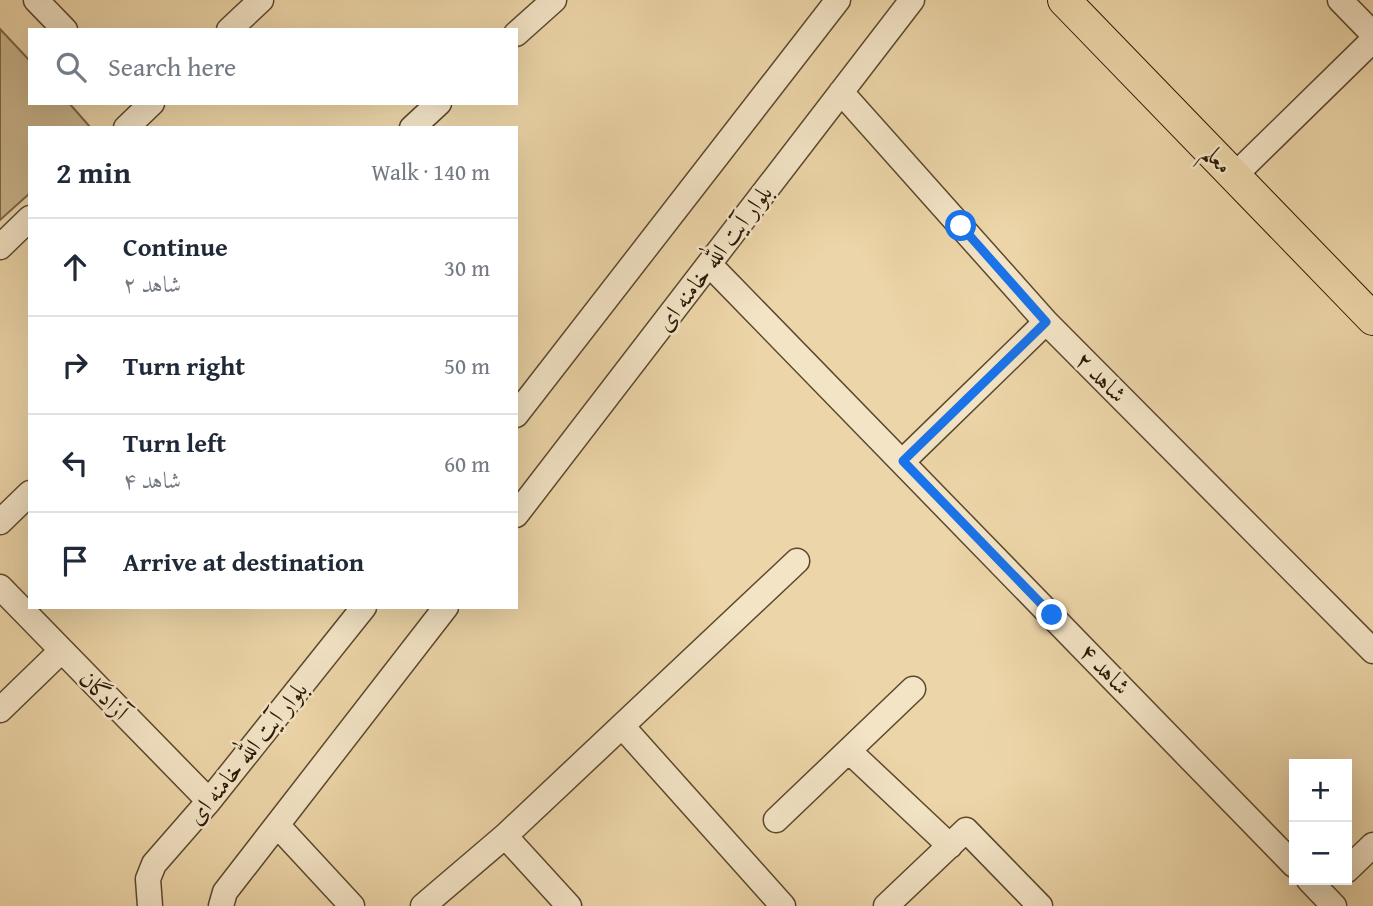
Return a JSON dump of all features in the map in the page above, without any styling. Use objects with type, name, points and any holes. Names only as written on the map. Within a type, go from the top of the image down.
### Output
[{"type":"main road","name":"معلم","points":[[1064,0],[1373,319]]},
{"type":"street","points":[[36,0],[63,28]]},
{"type":"street","points":[[231,28],[261,0]]},
{"type":"street","points":[[518,32],[554,0]]},
{"type":"street","points":[[518,412],[838,0]]},
{"type":"street","name":"بلوار آیت الله خامنه ای","points":[[518,512],[912,0]]},
{"type":"street","points":[[1340,0],[1373,34]]},
{"type":"street","points":[[1234,176],[1373,40]]},
{"type":"street","name":"شاهد ۲","points":[[842,92],[1046,322],[1373,651]]},
{"type":"street","points":[[414,126],[437,105]]},
{"type":"street","points":[[0,247],[28,220]]},
{"type":"street","name":"شاهد ۴","points":[[709,264],[1289,860]]},
{"type":"street","points":[[903,461],[1046,322]]},
{"type":"street","points":[[0,522],[28,495]]},
{"type":"street","points":[[423,906],[505,836],[797,561]]},
{"type":"street","name":"آزادگان","points":[[0,587],[209,801]]},
{"type":"street","name":"بلوار آیت الله خامنه ای","points":[[150,906],[148,879],[154,864],[209,801],[362,609]]},
{"type":"street","points":[[221,906],[225,892],[444,609]]},
{"type":"street","points":[[0,710],[61,651]]},
{"type":"street","points":[[776,820],[913,689]]},
{"type":"street","points":[[622,726],[783,906]]},
{"type":"street","points":[[849,751],[1040,906]]},
{"type":"street","points":[[278,825],[352,906]]},
{"type":"street","points":[[505,836],[569,906]]},
{"type":"street","points":[[886,906],[958,838]]},
{"type":"street","points":[[1352,865],[1373,845]]},
{"type":"shaded area","points":[[0,29],[28,59],[28,105],[71,105],[89,126],[28,126],[28,195],[0,220]]},
{"type":"route","points":[[961,226],[1046,322],[903,461],[1052,615]]}]
